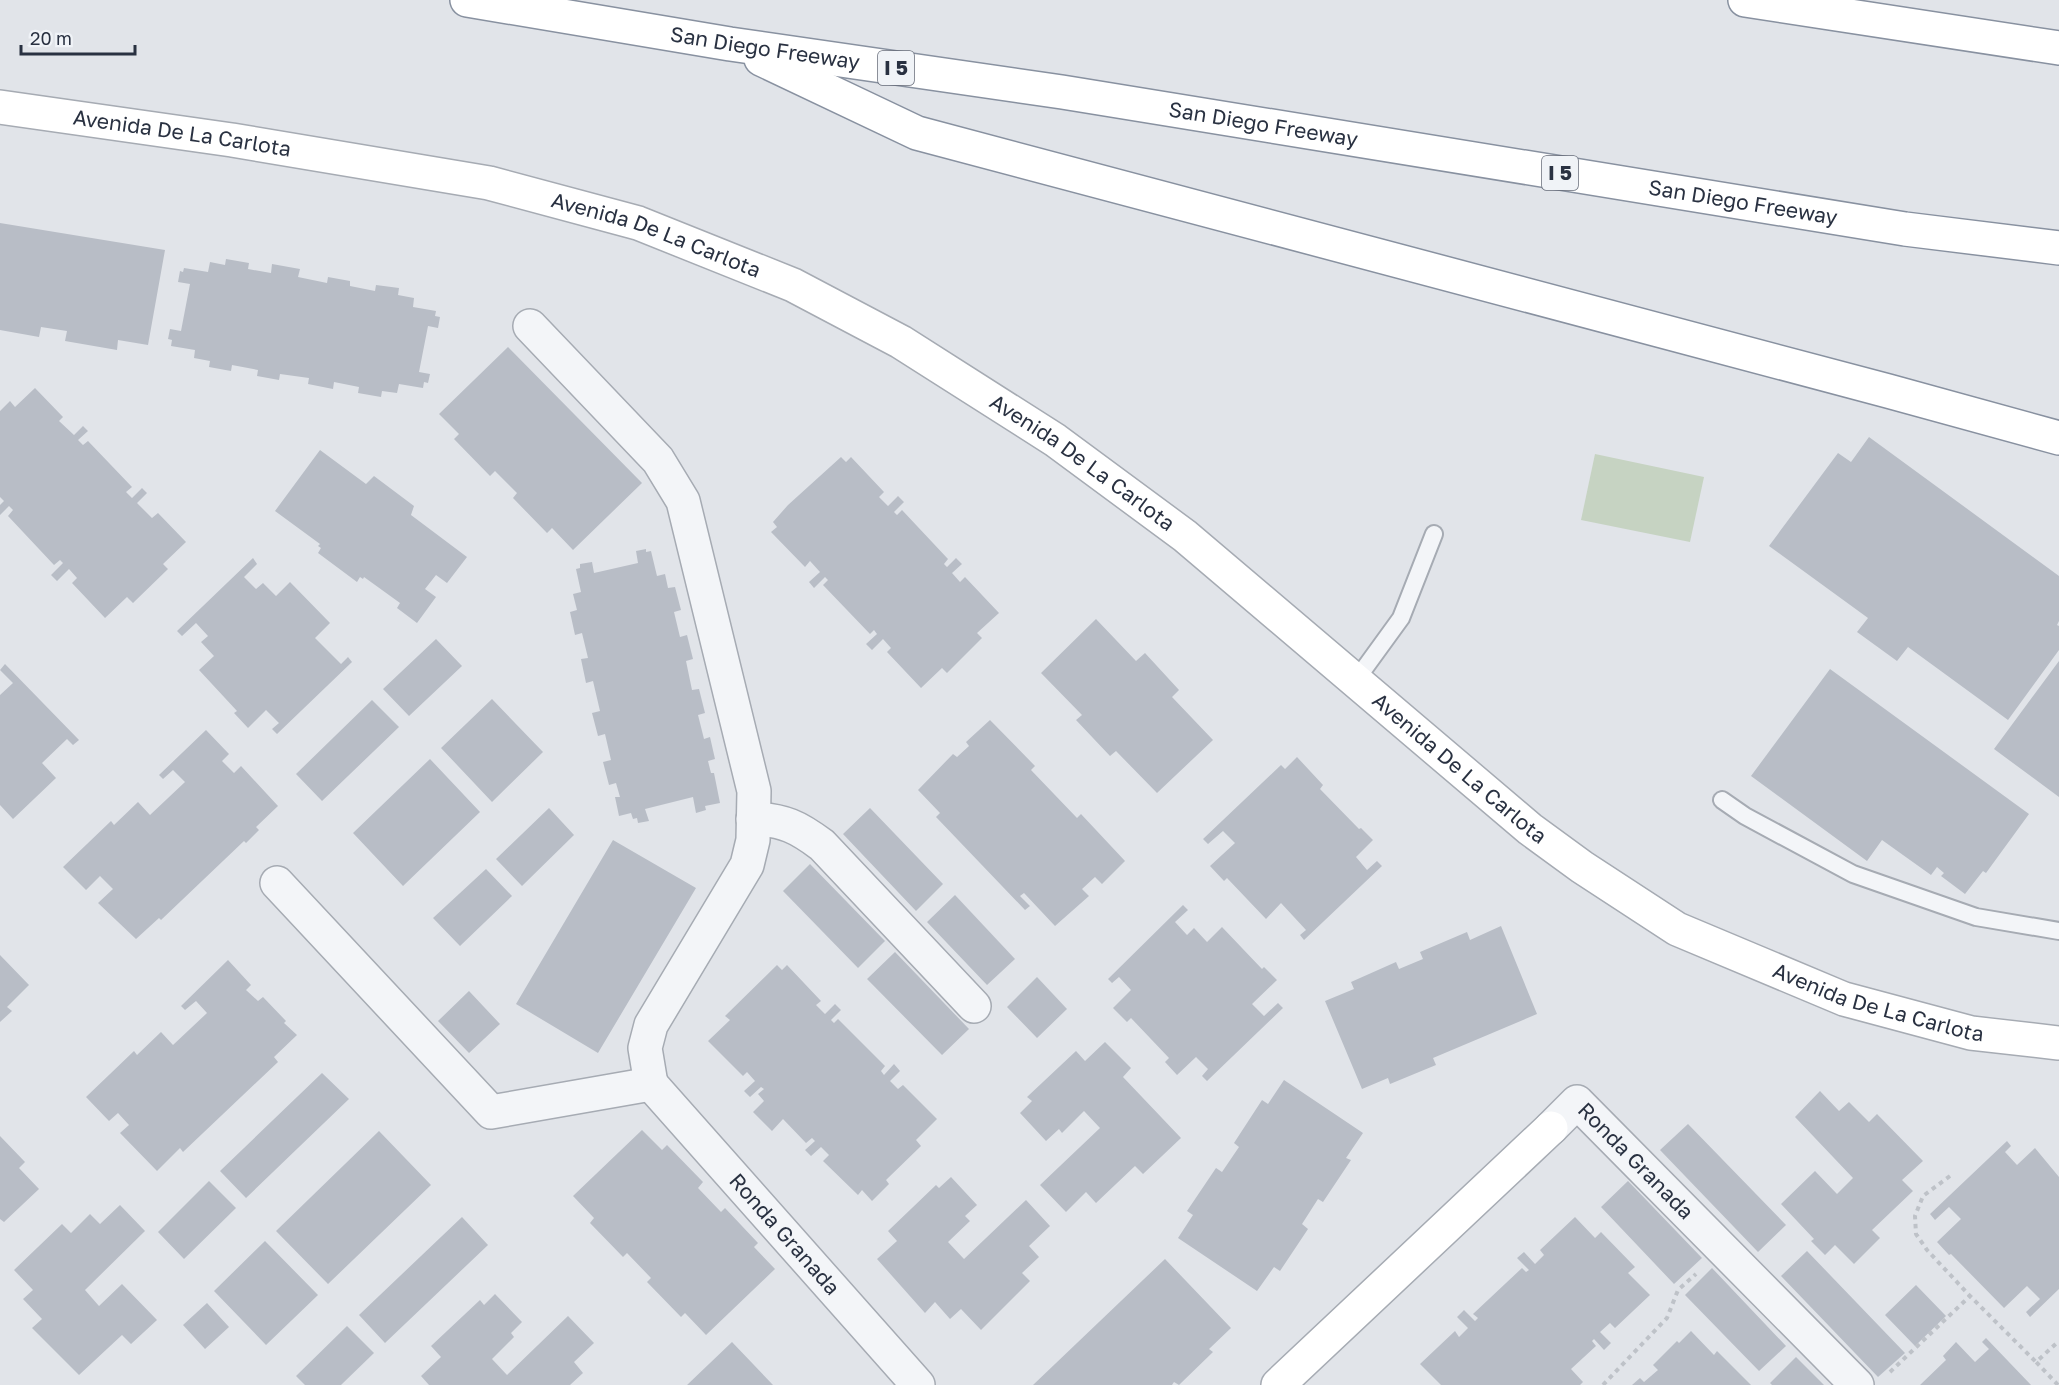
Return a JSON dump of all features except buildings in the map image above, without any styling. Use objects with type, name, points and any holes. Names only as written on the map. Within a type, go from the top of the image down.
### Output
[{"type":"main road","name":"San Diego Freeway","points":[[467,0],[518,5],[730,44],[1074,94],[1905,229],[2059,248]]},
{"type":"main road","points":[[1745,0],[2059,48]]},
{"type":"main road","points":[[730,44],[917,133],[2059,438]]},
{"type":"main road","name":"Avenida De La Carlota","points":[[0,107],[232,140],[489,183],[638,223],[793,285],[901,342],[1055,440],[1185,536],[1530,829],[1582,867],[1677,930],[1844,999],[1971,1033],[2059,1043]]},
{"type":"main road","name":"Ronda Granada","points":[[1278,1385],[1551,1128]]},
{"type":"street","points":[[277,883],[491,1112],[651,1084],[645,1048],[651,1025],[747,865],[753,840],[754,791],[683,501],[658,460],[530,326]]},
{"type":"street","points":[[753,819],[775,820],[800,829],[822,845],[974,1006]]},
{"type":"street","name":"Ronda Granada","points":[[651,1084],[905,1381]]},
{"type":"street","name":"Ronda Granada","points":[[1551,1128],[1577,1102],[1722,1250],[1870,1381]]},
{"type":"lane","points":[[1356,680],[1401,618],[1434,534]]},
{"type":"lane","points":[[1722,800],[1745,816],[1853,874],[1976,917],[2059,931]]},
{"type":"path","points":[[1950,1176],[1923,1196],[1915,1216],[1916,1234],[1927,1250],[1970,1296],[2058,1385]]},
{"type":"path","points":[[1603,1385],[1667,1318],[1678,1290],[1722,1250]]},
{"type":"path","points":[[1870,1381],[1970,1296]]},
{"type":"path","points":[[2037,1362],[2059,1341]]},
{"type":"green space","points":[[1595,454],[1704,477],[1690,542],[1581,520]]}]
